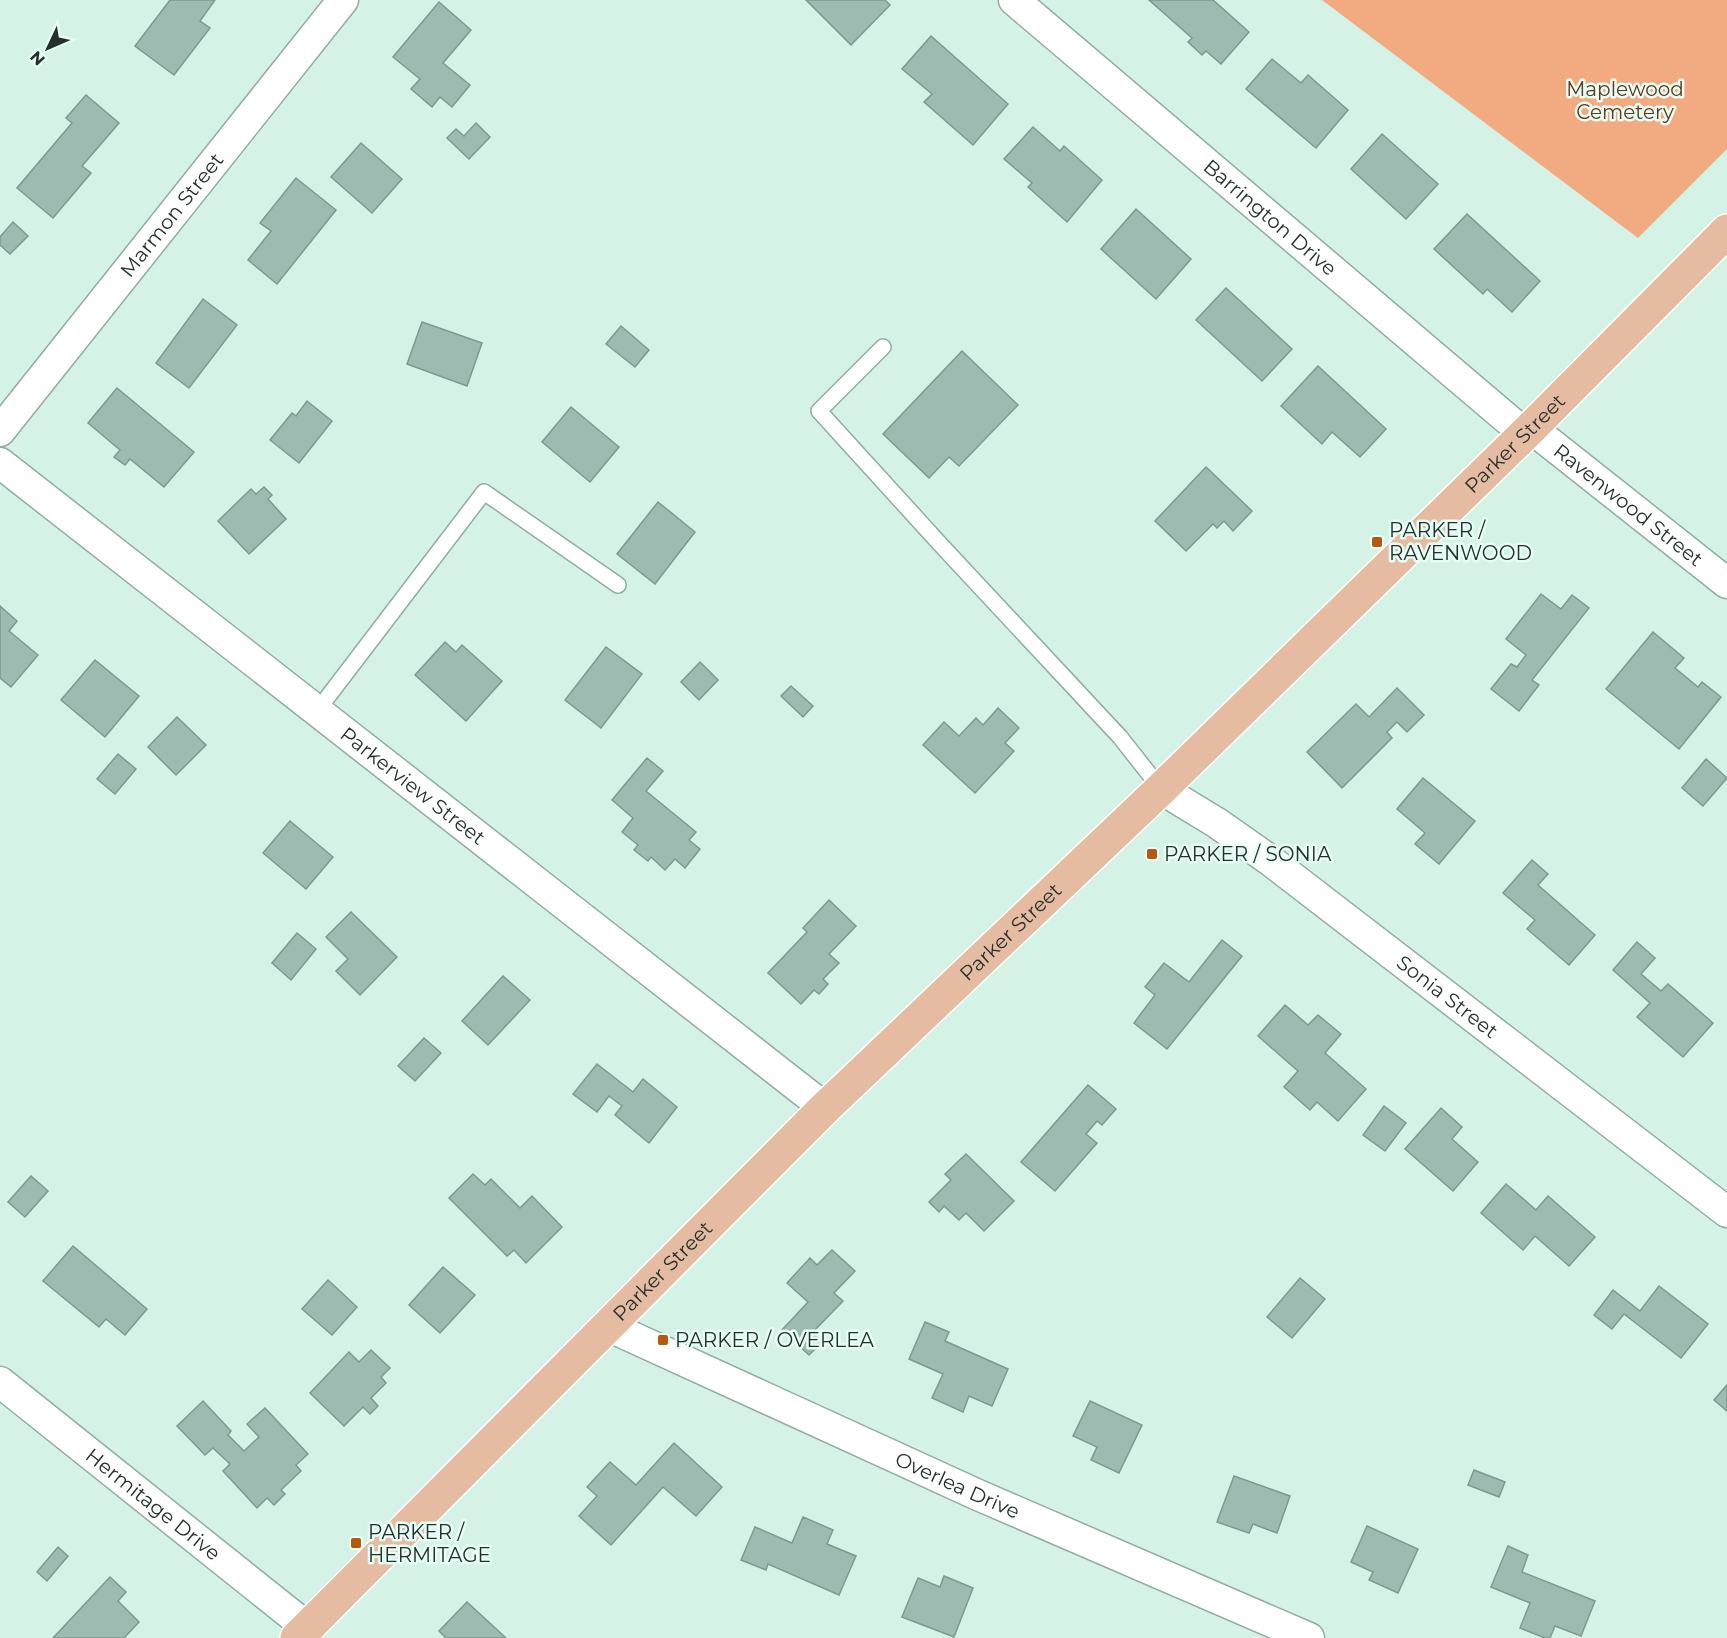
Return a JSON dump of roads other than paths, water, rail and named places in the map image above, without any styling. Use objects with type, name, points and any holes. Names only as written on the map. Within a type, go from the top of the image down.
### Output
[{"type":"main road","name":"Parker Street","points":[[302,1633],[825,1108],[1161,789],[1528,431],[1727,231]]},
{"type":"street","name":"Marmon Street","points":[[0,430],[343,0]]},
{"type":"street","name":"Barrington Drive","points":[[1014,0],[1528,431]]},
{"type":"street","name":"Ravenwood Street","points":[[1528,431],[1727,583]]},
{"type":"street","name":"Parkerview Street","points":[[0,463],[825,1108]]},
{"type":"street","name":"Sonia Street","points":[[1161,789],[1217,823],[1271,861],[1727,1212]]},
{"type":"street","name":"Overlea Drive","points":[[608,1326],[978,1495],[1309,1638]]},
{"type":"street","name":"Hermitage Drive","points":[[0,1382],[302,1633]]},
{"type":"lane","points":[[884,347],[819,411],[1120,737],[1161,789]]},
{"type":"lane","points":[[316,711],[484,492],[618,585]]},
{"type":"place","name":"PARKER / RAVENWOOD","points":[[1377,542]]},
{"type":"place","name":"PARKER / SONIA","points":[[1152,854]]},
{"type":"place","name":"PARKER / OVERLEA","points":[[663,1340]]},
{"type":"place","name":"PARKER / HERMITAGE","points":[[356,1543]]},
{"type":"park label","name":"Maplewood Cemetery","points":[[1625,100]]}]
